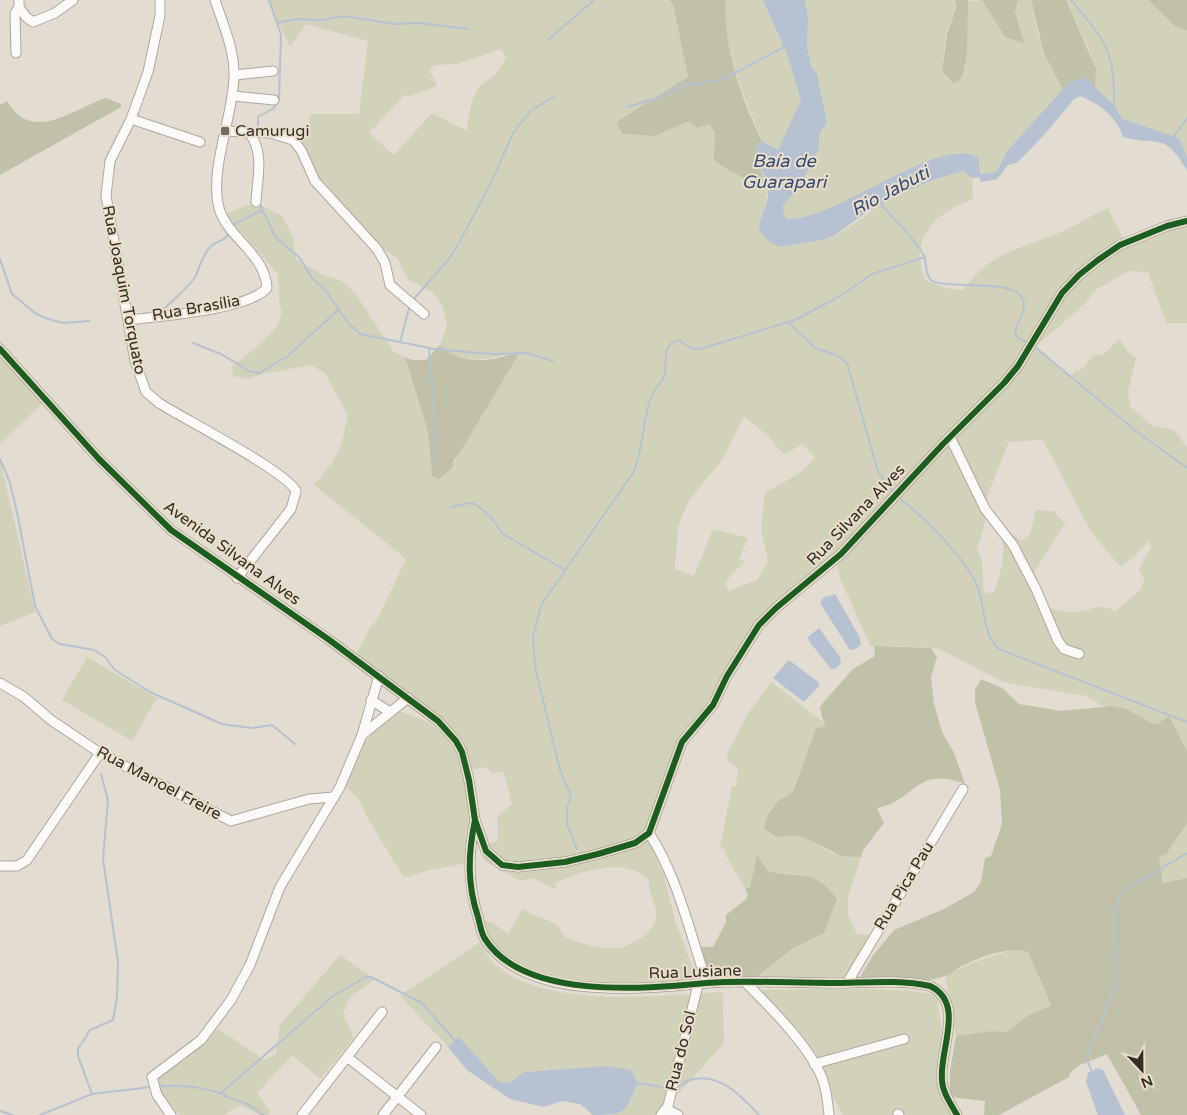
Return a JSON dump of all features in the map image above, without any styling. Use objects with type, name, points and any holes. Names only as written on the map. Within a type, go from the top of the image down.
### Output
[{"type":"street","points":[[19,4],[26,17],[33,22],[55,13],[73,0]]},
{"type":"street","name":"Rua Joaquim Torquato","points":[[160,0],[160,16],[148,72],[131,119],[110,161],[106,196],[135,361],[146,392],[159,403],[265,466],[293,485],[296,491],[291,509],[237,578]]},
{"type":"street","name":"Rua Brasília","points":[[129,320],[202,310],[236,303],[263,293],[267,288],[266,278],[258,261],[222,218],[219,207],[220,158],[233,96],[234,75],[226,34],[215,0]]},
{"type":"street","points":[[16,52],[15,13],[19,4]]},
{"type":"street","points":[[234,75],[272,72]]},
{"type":"street","points":[[233,96],[274,100]]},
{"type":"street","points":[[131,119],[200,142]]},
{"type":"street","points":[[226,131],[270,133],[293,140],[301,150],[315,181],[377,249],[385,263],[390,285],[424,314]]},
{"type":"street","points":[[249,133],[255,141],[259,155],[256,202]]},
{"type":"street","name":"Rua Silvana Alves","points":[[649,833],[682,742],[713,705],[727,676],[759,625],[776,608],[842,554],[950,437],[1004,383],[1027,352],[1062,293],[1098,260],[1134,239],[1167,226],[1187,221]]},
{"type":"street","name":"Avenida Silvana Alves","points":[[0,349],[52,408],[144,506],[171,530],[379,676]]},
{"type":"street","points":[[950,437],[985,509],[1013,545],[1040,598],[1058,641],[1064,649],[1079,654]]},
{"type":"street","points":[[171,1115],[152,1085],[153,1075],[201,1040],[231,1000],[250,965],[280,887],[334,796],[362,735],[379,676],[438,721],[456,741],[462,752],[469,780],[474,820],[486,851],[502,865],[518,867],[565,862],[635,843],[649,833],[674,884],[707,983]]},
{"type":"street","name":"Rua Manoel Freire","points":[[0,683],[24,697],[51,720],[100,752],[231,821],[310,799],[334,796]]},
{"type":"street","points":[[362,735],[408,698]]},
{"type":"street","points":[[371,700],[390,712]]},
{"type":"street","points":[[1,868],[16,866],[27,860],[100,752]]},
{"type":"street","name":"Rua Pica Pau","points":[[847,983],[963,790]]},
{"type":"street","name":"Rua Lusiane","points":[[474,820],[469,870],[472,898],[484,937],[498,953],[512,964],[533,974],[578,985],[629,989],[707,983],[924,984],[940,992],[947,1007],[949,1023],[942,1083],[957,1115]]},
{"type":"street","points":[[747,984],[782,1021],[814,1064],[824,1085],[829,1115]]},
{"type":"street","name":"Rua do Sol","points":[[664,1112],[698,985]]},
{"type":"street","points":[[302,1115],[382,1012]]},
{"type":"street","points":[[814,1064],[904,1039]]},
{"type":"street","points":[[383,1115],[436,1047]]},
{"type":"street","points":[[347,1057],[399,1095],[421,1115]]},
{"type":"street","points":[[664,1112],[678,1115]]},
{"type":"green space","points":[[267,0],[670,0],[674,8],[688,77],[616,122],[622,134],[655,136],[689,121],[709,124],[715,133],[730,171],[767,190],[759,230],[781,247],[815,242],[834,236],[895,196],[920,185],[964,171],[972,178],[973,199],[937,219],[923,239],[920,251],[925,280],[945,288],[964,290],[984,267],[996,259],[1063,231],[1108,208],[1125,242],[1187,220],[1187,323],[1166,323],[1148,272],[1128,271],[1094,291],[1085,304],[1036,346],[1071,377],[1075,371],[1082,369],[1094,355],[1103,355],[1119,339],[1128,352],[1136,358],[1128,392],[1130,406],[1151,425],[1174,430],[1187,447],[1187,751],[1169,717],[1157,724],[1143,720],[1119,708],[1112,706],[1104,707],[1087,696],[1003,682],[940,649],[870,646],[841,580],[837,565],[834,564],[775,607],[696,725],[678,746],[647,839],[663,872],[675,920],[697,980],[650,984],[600,985],[553,977],[531,969],[510,957],[493,941],[484,920],[493,923],[508,934],[522,909],[552,922],[562,931],[566,938],[586,944],[601,948],[619,949],[638,940],[649,931],[656,919],[649,881],[639,873],[628,869],[616,867],[603,868],[577,874],[555,883],[556,890],[534,878],[520,881],[485,861],[481,846],[498,841],[497,817],[512,804],[503,771],[492,774],[490,770],[483,767],[471,770],[463,750],[452,731],[355,657],[369,629],[377,620],[406,559],[314,485],[333,461],[341,445],[348,416],[325,373],[311,365],[262,374],[248,379],[233,376],[232,367],[269,335],[276,327],[282,312],[279,301],[277,273],[225,214],[248,205],[262,206],[282,216],[293,237],[296,259],[323,275],[342,281],[355,293],[394,352],[405,357],[428,432],[432,476],[452,468],[460,449],[473,431],[520,350],[489,358],[468,359],[458,357],[440,345],[447,325],[443,307],[434,293],[408,280],[397,258],[377,245],[326,193],[299,146],[307,133],[310,114],[359,114],[368,41],[306,24],[290,46]],"holes":[[[501,49],[506,58],[496,74],[480,86],[473,98],[467,131],[432,113],[394,155],[369,133],[404,95],[410,96],[437,86],[430,71],[434,65],[456,64]],[[744,416],[768,436],[784,455],[802,444],[815,458],[801,472],[765,493],[761,529],[768,561],[757,580],[728,591],[725,582],[745,561],[739,560],[748,538],[713,529],[694,576],[675,569],[678,527],[688,502],[724,457]],[[1043,440],[1090,530],[1120,567],[1134,557],[1150,540],[1151,548],[1139,570],[1145,580],[1140,590],[1116,611],[1098,607],[1076,612],[1056,610],[1042,606],[1030,579],[1065,523],[1053,511],[1036,510],[1030,534],[1022,541],[1002,527],[1003,553],[999,575],[994,592],[984,593],[982,561],[977,550],[985,522],[986,510],[984,504],[1009,442]]]},
{"type":"green space","points":[[670,0],[726,0],[727,37],[741,90],[762,141],[757,146],[759,163],[767,190],[730,171],[714,160],[715,133],[709,124],[698,128],[689,121],[655,136],[622,134],[616,122],[688,77],[674,8]]},
{"type":"green space","points":[[726,0],[763,0],[787,54],[801,100],[778,150],[762,141],[741,89],[726,43]]},
{"type":"green space","points":[[805,0],[955,0],[954,14],[946,35],[942,72],[949,81],[967,54],[967,1],[982,0],[1005,37],[1023,39],[1015,12],[1018,0],[1031,0],[1038,34],[1063,90],[1008,150],[996,172],[980,174],[957,153],[927,162],[898,174],[829,209],[800,218],[787,219],[784,215],[783,205],[804,181],[805,175],[819,149],[820,133],[827,123],[817,74],[811,65],[807,47],[808,17]]},
{"type":"green space","points":[[955,0],[968,0],[967,54],[963,74],[958,82],[953,83],[942,72],[947,34],[956,8]]},
{"type":"green space","points":[[982,0],[1018,0],[1015,12],[1024,43],[1005,37]]},
{"type":"green space","points":[[1031,0],[1066,0],[1096,69],[1095,87],[1086,78],[1067,85],[1063,90],[1044,53]]},
{"type":"green space","points":[[1066,0],[1148,0],[1176,27],[1187,31],[1187,158],[1179,138],[1123,119],[1111,102],[1095,87],[1091,55]]},
{"type":"green space","points":[[1148,0],[1187,0],[1187,31],[1176,27]]},
{"type":"green space","points":[[106,98],[121,104],[121,107],[0,175],[0,105],[7,101],[17,114],[29,120],[41,122],[54,120]]},
{"type":"green space","points":[[0,339],[42,404],[0,444]]},
{"type":"green space","points":[[440,345],[458,357],[479,360],[500,357],[521,350],[454,460],[452,468],[439,479],[432,476],[428,432],[405,357],[412,360],[426,360]]},
{"type":"green space","points":[[0,459],[35,612],[0,626]]},
{"type":"green space","points":[[874,646],[931,648],[937,657],[931,677],[934,704],[942,732],[954,753],[965,784],[948,779],[936,779],[925,782],[900,799],[877,808],[884,823],[863,850],[861,857],[841,856],[799,836],[776,837],[764,828],[767,816],[778,801],[793,792],[816,728],[825,727],[820,708],[853,669],[875,656]]},
{"type":"green space","points":[[87,657],[157,698],[132,741],[62,700]]},
{"type":"green space","points":[[981,679],[1002,688],[1019,704],[1061,711],[1113,706],[1126,709],[1151,723],[1157,724],[1169,716],[1187,751],[1187,823],[1166,854],[1159,857],[1163,883],[1187,878],[1187,1115],[1141,1115],[1107,1054],[1080,1065],[1070,1073],[1069,1077],[999,1115],[984,1115],[985,1101],[950,1097],[950,1071],[956,1036],[991,1031],[1006,1032],[1029,1015],[1051,1005],[1028,952],[1012,950],[995,953],[960,967],[947,975],[924,981],[857,982],[872,957],[894,930],[946,908],[974,892],[981,882],[985,858],[991,856],[1002,824],[1000,790],[975,702],[975,690]]},
{"type":"green space","points":[[771,682],[822,721],[825,728],[816,728],[793,792],[778,801],[776,837],[799,836],[816,843],[834,854],[861,857],[848,896],[848,915],[857,934],[873,935],[843,981],[752,981],[792,949],[824,933],[837,899],[830,891],[795,874],[777,874],[768,871],[757,856],[750,888],[745,888],[728,860],[724,848],[720,847],[732,786],[736,786],[738,769],[728,761],[727,754],[746,717]]},
{"type":"green space","points":[[397,711],[422,720],[441,733],[454,750],[462,769],[467,791],[469,863],[429,870],[408,877],[403,876],[367,817],[360,801],[344,784],[363,745],[384,716]]},
{"type":"green space","points":[[1187,823],[1187,878],[1163,883],[1159,857],[1166,853]]},
{"type":"green space","points":[[757,855],[768,871],[813,878],[821,882],[837,899],[824,933],[792,949],[744,987],[738,981],[712,979],[700,947],[713,947],[726,922],[726,915],[745,900],[748,895],[745,888],[750,888]]},
{"type":"green space","points":[[480,942],[498,967],[520,980],[547,989],[576,994],[606,996],[723,992],[724,1043],[659,1115],[610,1115],[626,1107],[631,1099],[638,1082],[631,1070],[605,1066],[524,1072],[510,1082],[501,1084],[459,1037],[448,1047],[400,996]]},
{"type":"green space","points":[[1018,949],[1028,952],[1051,1005],[1029,1015],[1007,1032],[991,1031],[956,1036],[945,976],[981,960]]},
{"type":"green space","points":[[340,955],[375,979],[349,998],[343,1014],[354,1038],[320,1079],[292,1055],[257,1093],[270,1112],[267,1115],[260,1115],[240,1105],[224,1115],[180,1115],[172,1107],[167,1106],[156,1088],[154,1077],[219,1029],[264,1060],[276,1054],[280,1025]]},
{"type":"green space","points":[[758,990],[906,991],[925,993],[937,997],[942,1032],[937,1085],[952,1115],[843,1115],[812,1058]]},
{"type":"water","name":"Baía de Guarapari","points":[[763,0],[805,0],[808,17],[807,47],[811,65],[817,74],[827,123],[820,133],[819,149],[805,175],[805,181],[783,205],[784,215],[787,219],[808,216],[832,207],[914,167],[939,157],[961,154],[979,158],[980,174],[996,172],[1008,150],[1067,85],[1073,81],[1086,78],[1111,102],[1123,119],[1179,138],[1187,158],[1187,170],[1179,158],[1166,145],[1123,137],[1112,117],[1101,107],[1080,96],[1074,99],[1045,134],[1018,162],[1008,165],[997,179],[981,182],[979,177],[972,178],[964,171],[933,180],[895,196],[867,212],[835,235],[823,240],[781,247],[771,243],[759,230],[768,196],[758,158],[757,146],[762,141],[778,150],[801,100],[787,54]]},
{"type":"water","points":[[835,594],[859,636],[861,644],[856,649],[850,650],[820,603],[823,598]]},
{"type":"water","points":[[819,628],[840,657],[841,663],[835,669],[831,669],[809,641],[808,637]]},
{"type":"water","points":[[789,660],[818,682],[819,686],[804,702],[773,678]]},
{"type":"water","points":[[459,1037],[501,1084],[510,1082],[524,1072],[605,1066],[631,1070],[638,1082],[627,1106],[613,1114],[593,1115],[580,1104],[562,1101],[544,1107],[510,1099],[467,1070],[448,1047]]},
{"type":"water","points":[[1098,1068],[1103,1070],[1125,1115],[1098,1115],[1086,1082],[1088,1073]]},
{"type":"waterway","points":[[258,128],[258,117],[274,108],[279,99],[281,35],[269,0]]},
{"type":"waterway","points":[[548,40],[594,0]]},
{"type":"waterway","points":[[1071,0],[1101,38],[1106,49],[1113,74],[1114,109]]},
{"type":"waterway","points":[[278,23],[295,19],[322,20],[344,16],[394,24],[419,23],[469,29]]},
{"type":"waterway","points":[[627,107],[664,96],[684,85],[722,80],[784,47]]},
{"type":"waterway","points":[[412,301],[449,259],[460,241],[492,181],[513,133],[531,110],[554,97]]},
{"type":"waterway","points":[[1174,136],[1187,118]]},
{"type":"waterway","points":[[259,203],[276,238],[300,258],[311,277],[325,290],[348,323],[360,334],[434,349],[492,354],[527,353],[553,361]]},
{"type":"waterway","name":"Rio Jabuti","points":[[881,204],[919,247],[931,280],[952,285],[1000,287],[1013,291],[1022,297],[1024,307],[1015,332],[1018,338],[1028,343]]},
{"type":"waterway","points":[[231,226],[262,210]]},
{"type":"waterway","points":[[159,312],[193,280],[203,257],[211,246],[225,238],[229,233]]},
{"type":"waterway","points":[[577,849],[567,825],[567,807],[571,795],[560,770],[535,667],[533,637],[541,605],[633,473],[637,464],[648,406],[651,397],[664,377],[668,346],[678,340],[693,349],[700,349],[795,320],[840,296],[872,274],[925,257]]},
{"type":"waterway","points":[[0,259],[12,294],[35,313],[63,323],[89,321]]},
{"type":"waterway","points":[[400,342],[410,305]]},
{"type":"waterway","points":[[193,343],[221,354],[249,371],[260,373],[289,355],[339,309]]},
{"type":"waterway","points":[[788,322],[815,348],[836,355],[847,363],[878,472],[894,493]]},
{"type":"waterway","points":[[1035,347],[1136,431],[1187,468]]},
{"type":"waterway","points":[[429,348],[436,437],[434,462]]},
{"type":"waterway","points":[[0,459],[10,483],[17,512],[35,606],[52,639],[60,644],[94,650],[105,657],[115,670],[150,692],[222,724],[252,728],[272,725],[295,744]]},
{"type":"waterway","points":[[897,497],[942,537],[963,562],[977,585],[989,635],[999,649],[1187,722]]},
{"type":"waterway","points":[[451,507],[469,503],[475,504],[490,516],[503,534],[565,570]]},
{"type":"waterway","points":[[92,1094],[78,1056],[78,1049],[90,1030],[113,1020],[117,997],[118,962],[103,859],[108,800],[101,774]]},
{"type":"waterway","points":[[1092,1072],[1086,1057],[1116,985],[1114,909],[1120,893],[1187,853]]},
{"type":"waterway","points":[[221,1093],[333,996],[366,977],[371,977],[422,1003],[456,1042]]},
{"type":"waterway","points":[[677,1087],[690,1080],[701,1078],[720,1082],[729,1087],[759,1115]]},
{"type":"waterway","points":[[498,1083],[508,1084]]},
{"type":"waterway","points":[[637,1083],[669,1088]]},
{"type":"waterway","points":[[159,1086],[190,1086],[220,1093],[247,1104],[263,1115]]},
{"type":"waterway","points":[[40,1115],[92,1094],[151,1087]]},
{"type":"waterway","points":[[0,1111],[13,1115]]},
{"type":"cycle path","points":[[0,349],[99,459],[171,530],[328,639],[438,721],[456,741],[462,752],[469,780],[475,820],[486,851],[502,865],[518,867],[565,862],[635,843],[649,833],[682,742],[713,705],[727,676],[759,625],[776,608],[841,554],[943,444],[1004,383],[1018,366],[1062,293],[1079,275],[1120,245],[1167,226],[1187,221]]},
{"type":"cycle path","points":[[475,820],[470,857],[470,881],[474,905],[485,939],[503,959],[527,972],[556,981],[587,986],[620,988],[722,982],[893,982],[930,986],[941,994],[947,1004],[949,1015],[942,1067],[942,1084],[947,1098],[957,1115]]},
{"type":"place","name":"Camurugi","points":[[225,131]]}]
